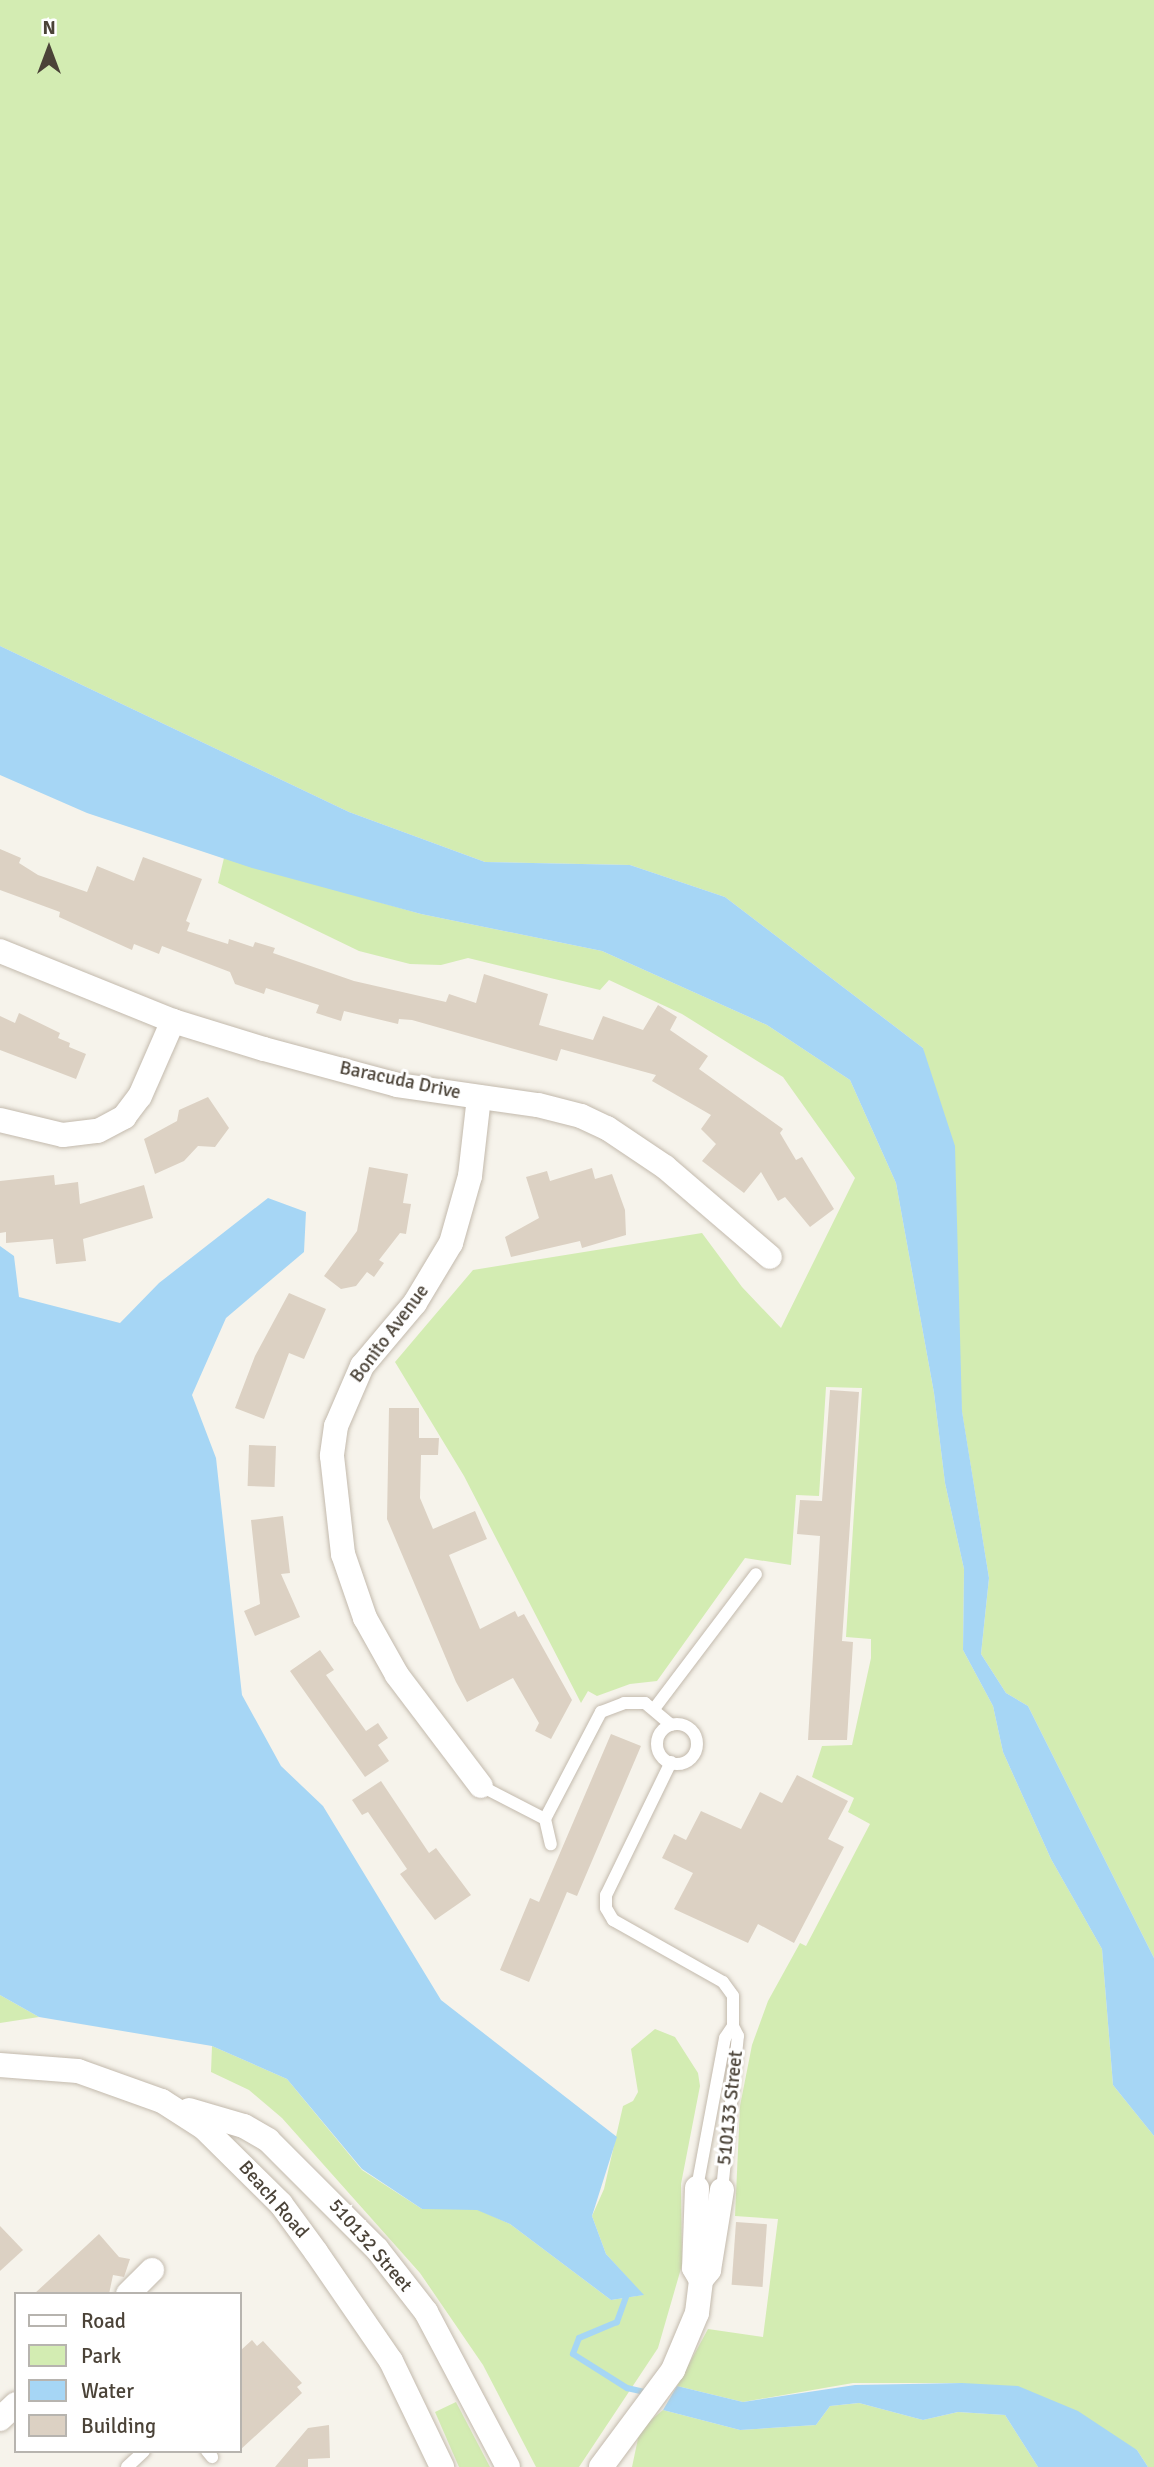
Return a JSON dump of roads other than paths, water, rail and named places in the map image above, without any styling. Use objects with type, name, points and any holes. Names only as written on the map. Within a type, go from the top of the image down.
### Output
[{"type":"street","name":"Baracuda Drive","points":[[0,951],[173,1021],[397,1085],[562,1110],[607,1128],[665,1167],[770,1257]]},
{"type":"street","points":[[0,1119],[63,1135],[98,1131],[124,1117],[140,1096],[173,1021]]},
{"type":"street","name":"Bonito Avenue","points":[[479,1097],[470,1176],[451,1243],[415,1303],[362,1366],[336,1426],[332,1456],[342,1553],[365,1618],[397,1675],[481,1786]]},
{"type":"street","name":"Beach Road","points":[[0,2065],[78,2071],[162,2101],[204,2128],[281,2204],[391,2361],[442,2467]]},
{"type":"street","name":"510132 Street","points":[[162,2101],[244,2126],[268,2140],[377,2249],[426,2312],[508,2467]]},
{"type":"street","name":"510133 Street","points":[[697,2188],[694,2268],[701,2280]]},
{"type":"street","name":"510133 Street","points":[[601,2467],[673,2370],[697,2313],[701,2280],[709,2270],[722,2190]]},
{"type":"street","points":[[130,2292],[152,2270]]},
{"type":"street","points":[[0,2419],[14,2406]]},
{"type":"lane","points":[[654,1709],[756,1574]]},
{"type":"lane","points":[[551,1844],[545,1819],[601,1712],[624,1703],[645,1703],[671,1725],[692,1730],[697,1743],[692,1757],[671,1762]]},
{"type":"lane","points":[[671,1725],[659,1735],[657,1744],[671,1762]]},
{"type":"lane","points":[[671,1762],[606,1895],[606,1908],[618,1924],[723,1982],[735,2002],[733,2026]]},
{"type":"lane","points":[[481,1786],[545,1819]]},
{"type":"lane","name":"510133 Street","points":[[697,2188],[725,2038],[733,2026],[738,2036],[722,2190]]},
{"type":"lane","points":[[127,2467],[142,2453]]},
{"type":"water","points":[[0,646],[349,812],[485,862],[630,865],[725,897],[923,1048],[955,1146],[962,1411],[989,1578],[981,1654],[1006,1693],[1028,1706],[1154,1958],[1154,2136],[1113,2085],[1102,1949],[1051,1859],[1003,1752],[993,1706],[963,1650],[964,1569],[945,1483],[934,1393],[896,1183],[850,1080],[767,1025],[602,951],[421,914],[252,868],[87,813],[0,775]]},
{"type":"water","points":[[268,1198],[306,1212],[304,1252],[226,1318],[192,1395],[216,1458],[242,1695],[281,1766],[323,1806],[441,2000],[617,2137],[592,2216],[606,2254],[644,2295],[611,2300],[510,2224],[477,2210],[422,2209],[362,2169],[287,2079],[212,2046],[39,2017],[0,1995],[0,1246],[14,1256],[19,1297],[120,1323],[159,1283]]},
{"type":"water","points":[[962,2383],[1018,2386],[1078,2411],[1137,2450],[1148,2467],[1038,2467],[1005,2415],[958,2412],[923,2420],[859,2403],[830,2406],[816,2425],[740,2430],[663,2410],[677,2386],[743,2402],[855,2385]]},
{"type":"waterway","points":[[626,2297],[617,2322],[579,2338],[573,2354],[627,2388],[648,2393]]}]
